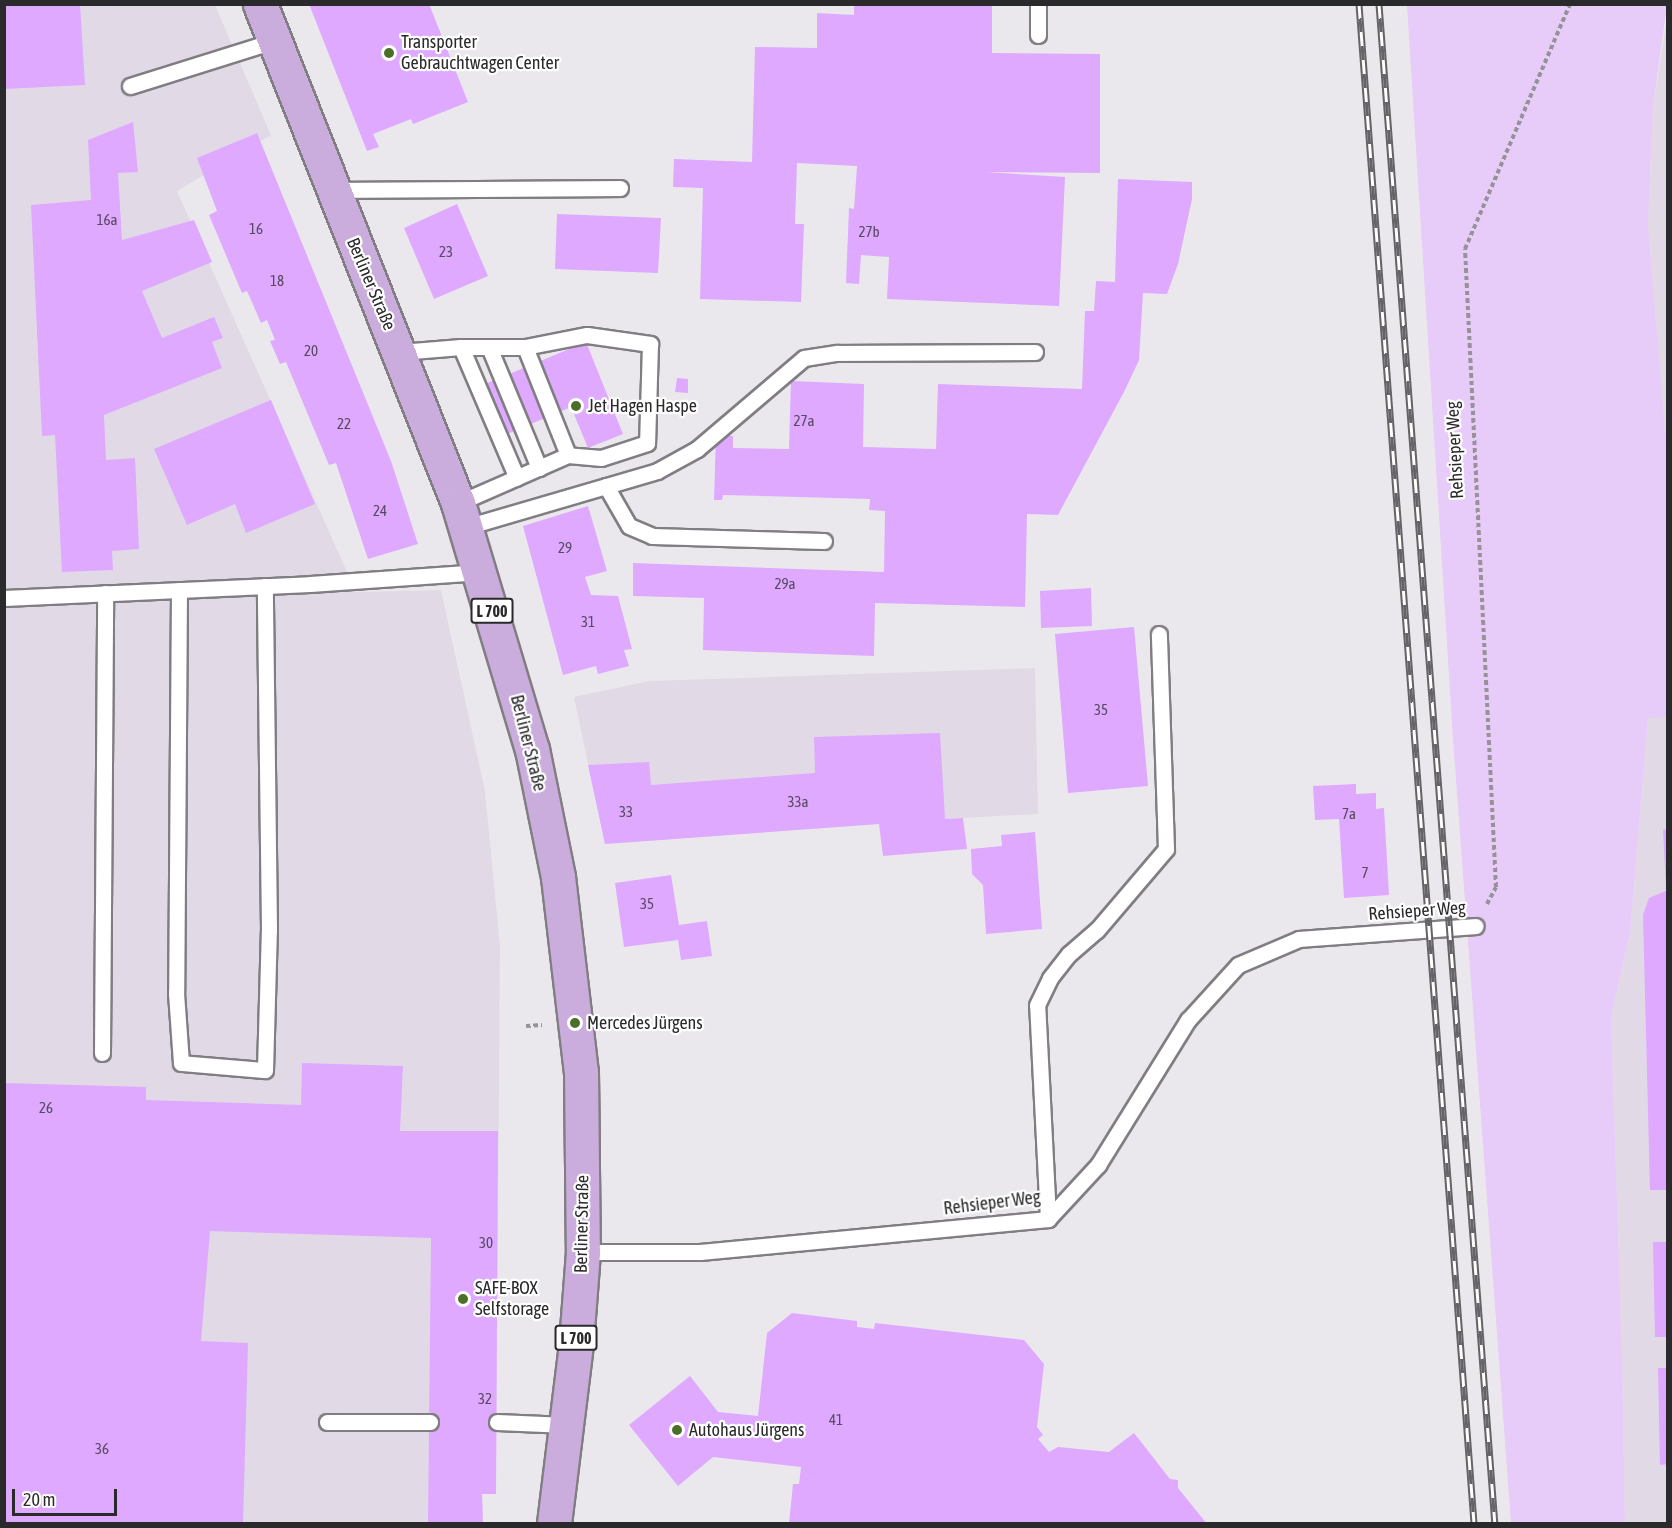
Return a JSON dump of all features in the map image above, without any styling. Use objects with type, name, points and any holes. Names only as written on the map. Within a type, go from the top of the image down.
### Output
[{"type":"main road","name":"Berliner Straße","points":[[260,4],[400,352],[462,515],[481,572],[532,749],[558,877],[581,1072],[583,1252],[555,1524]]},
{"type":"lane","points":[[1038,4],[1038,35]]},
{"type":"lane","points":[[130,86],[274,41]]},
{"type":"lane","points":[[333,190],[620,188]]},
{"type":"lane","points":[[400,352],[461,347],[525,346],[588,335],[650,344],[647,443],[601,458],[568,455],[516,478],[462,515]]},
{"type":"lane","points":[[525,346],[568,455]]},
{"type":"lane","points":[[461,347],[516,478]]},
{"type":"lane","points":[[489,347],[538,468]]},
{"type":"lane","points":[[462,515],[606,486],[657,471],[697,449],[804,358],[837,353],[1035,352]]},
{"type":"lane","points":[[606,486],[629,526],[652,536],[824,541]]},
{"type":"lane","points":[[4,598],[265,586],[481,572]]},
{"type":"lane","points":[[179,590],[176,993],[181,1063],[265,1070],[269,930],[265,586]]},
{"type":"lane","points":[[102,1053],[105,593]]},
{"type":"lane","points":[[1048,1219],[1037,1005],[1050,978],[1069,954],[1097,930],[1166,849],[1159,634]]},
{"type":"lane","name":"Rehsieper Weg","points":[[583,1252],[700,1252],[1048,1219],[1098,1165],[1188,1020],[1238,965],[1299,939],[1476,926]]},
{"type":"lane","points":[[327,1422],[430,1422]]},
{"type":"lane","points":[[497,1422],[567,1425]]},
{"type":"path","name":"Rehsieper Weg","points":[[1476,926],[1496,887],[1465,249],[1570,4]]},
{"type":"shaded area","points":[[5,5],[215,5],[271,135],[177,191],[356,592],[441,590],[485,791],[500,946],[496,1494],[482,1494],[483,1523],[5,1524]]},
{"type":"shaded area","points":[[1407,5],[1667,5],[1653,106],[1648,225],[1668,470],[1667,717],[1648,718],[1630,933],[1611,1017],[1625,1523],[1511,1523],[1453,739]]},
{"type":"shaded area","points":[[1667,18],[1667,470],[1648,225],[1653,106]]},
{"type":"shaded area","points":[[1035,668],[1038,814],[605,844],[574,697],[649,681]]},
{"type":"shaded area","points":[[1648,717],[1667,717],[1667,1523],[1625,1524],[1611,1017],[1630,933]]},
{"type":"building","points":[[4,4],[80,4],[85,85],[4,89]]},
{"type":"building","name":"Transporter Gebrauchtwagen Center","points":[[309,4],[429,4],[468,102],[413,124],[411,119],[373,134],[379,147],[367,151]]},
{"type":"building","points":[[854,4],[992,4],[992,53],[1100,54],[1100,173],[986,172],[1065,177],[1059,306],[887,299],[889,257],[861,255],[859,284],[846,283],[849,208],[854,209],[857,166],[797,163],[795,224],[804,224],[801,302],[700,299],[703,188],[673,187],[674,159],[752,162],[755,47],[817,48],[817,13],[854,15]]},
{"type":"building","points":[[133,122],[138,172],[118,173],[122,240],[194,220],[212,262],[142,291],[162,338],[214,317],[223,338],[212,342],[222,368],[104,415],[106,460],[135,458],[139,549],[112,551],[113,570],[62,572],[55,435],[42,436],[31,205],[91,200],[88,140]]},
{"type":"building","points":[[257,133],[391,461],[418,544],[368,559],[336,463],[329,465],[286,362],[280,364],[270,341],[275,340],[267,320],[261,323],[247,291],[242,293],[209,215],[217,211],[197,158]]},
{"type":"building","points":[[1118,179],[1192,182],[1192,199],[1178,264],[1167,294],[1143,293],[1139,360],[1058,515],[1027,514],[1025,607],[875,603],[874,656],[703,650],[704,598],[633,596],[633,563],[884,572],[885,511],[869,510],[870,499],[723,495],[722,500],[714,500],[716,436],[733,436],[733,448],[789,449],[791,381],[864,384],[863,447],[936,449],[938,384],[1082,389],[1085,311],[1094,311],[1096,281],[1115,282]]},
{"type":"building","points":[[457,204],[488,276],[434,299],[404,228]]},
{"type":"building","points":[[557,214],[661,218],[658,273],[555,269]]},
{"type":"building","points":[[586,342],[623,434],[588,448],[571,407],[493,440],[473,389]]},
{"type":"building","points":[[677,378],[688,379],[688,393],[675,392]]},
{"type":"building","points":[[271,400],[315,504],[246,533],[235,504],[187,525],[154,449]]},
{"type":"building","points":[[588,506],[607,571],[585,577],[591,595],[618,596],[632,649],[624,650],[629,666],[598,674],[596,666],[563,675],[523,526]]},
{"type":"building","points":[[1091,588],[1092,626],[1041,628],[1040,591]]},
{"type":"building","points":[[1134,627],[1148,786],[1068,793],[1055,634]]},
{"type":"building","points":[[940,733],[945,819],[963,818],[967,849],[883,856],[879,824],[605,844],[588,765],[649,762],[651,785],[815,773],[814,737]]},
{"type":"building","points":[[1356,784],[1356,794],[1376,793],[1376,809],[1384,808],[1389,895],[1344,898],[1339,819],[1315,820],[1313,786]]},
{"type":"building","points":[[1668,829],[1668,888],[1666,888],[1663,830]]},
{"type":"building","points":[[1035,832],[1042,929],[986,934],[983,885],[972,874],[971,849],[1002,846],[1001,835]]},
{"type":"building","points":[[671,875],[679,925],[707,921],[712,956],[681,960],[678,940],[624,947],[615,883]]},
{"type":"building","points":[[1668,890],[1668,1190],[1650,1190],[1643,915],[1649,898]]},
{"type":"building","points":[[302,1063],[403,1066],[400,1131],[498,1131],[496,1494],[482,1494],[483,1524],[428,1524],[431,1238],[210,1231],[201,1341],[248,1343],[243,1524],[4,1524],[4,1083],[146,1087],[146,1100],[301,1105]]},
{"type":"building","points":[[1653,1242],[1668,1242],[1668,1337],[1655,1337]]},
{"type":"building","points":[[792,1313],[857,1321],[857,1327],[874,1329],[875,1323],[1024,1340],[1044,1364],[1037,1427],[1043,1435],[1038,1439],[1049,1452],[1058,1447],[1109,1452],[1134,1433],[1170,1479],[1178,1480],[1178,1488],[1207,1524],[789,1524],[793,1484],[799,1484],[801,1467],[713,1457],[678,1486],[629,1425],[690,1376],[718,1412],[758,1416],[767,1333]]},
{"type":"building","points":[[1658,1368],[1668,1368],[1668,1464],[1660,1465]]},
{"type":"railway","points":[[1359,4],[1474,1524]]},
{"type":"railway","points":[[1379,4],[1495,1524]]},
{"type":"place","name":"Transporter Gebrauchtwagen Center","points":[[389,53]]},
{"type":"place","name":"Jet Hagen Haspe","points":[[576,406]]},
{"type":"place","name":"Mercedes Jürgens","points":[[575,1023]]},
{"type":"place","name":"SAFE-BOX Selfstorage","points":[[463,1299]]},
{"type":"place","name":"Autohaus Jürgens","points":[[677,1430]]}]
